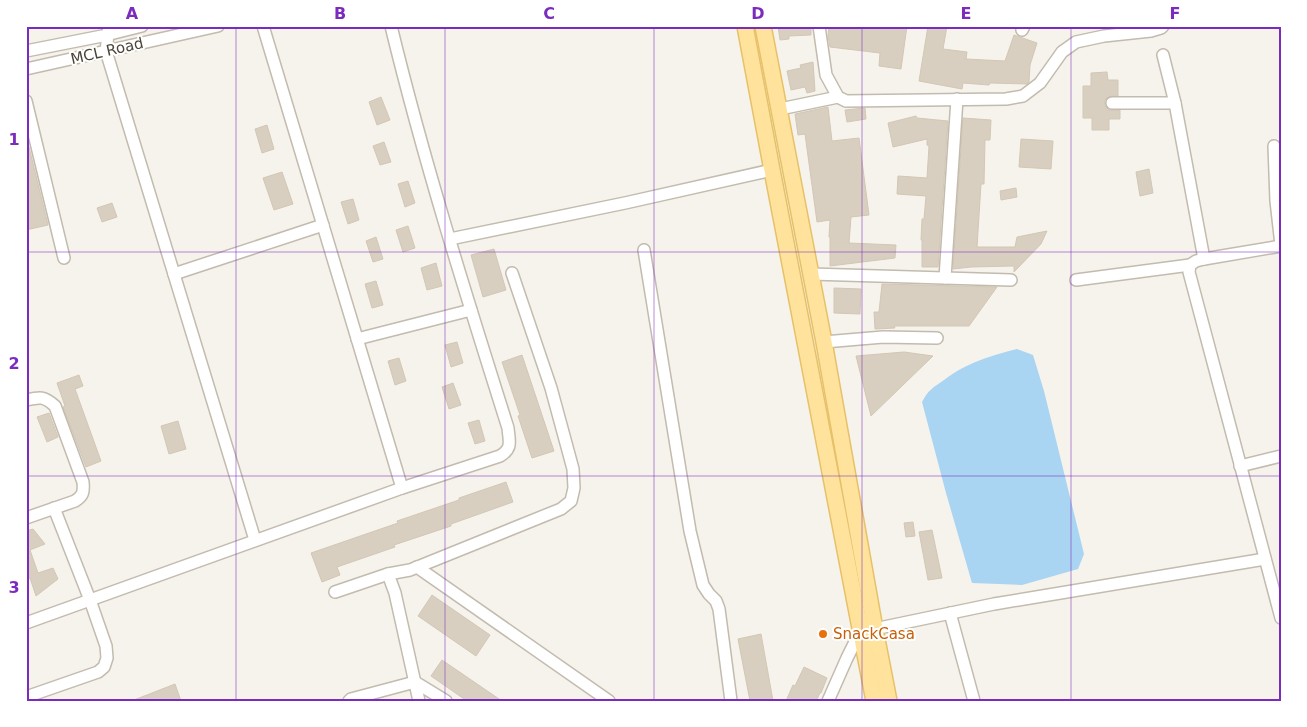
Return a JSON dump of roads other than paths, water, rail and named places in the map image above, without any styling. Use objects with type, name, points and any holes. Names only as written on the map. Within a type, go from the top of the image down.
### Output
[{"type":"main road","points":[[745,26],[772,170],[868,631],[889,701]]},
{"type":"main road","points":[[763,26],[824,342],[868,631],[874,701]]},
{"type":"street","name":"MCL Road","points":[[26,51],[108,30],[142,26]]},
{"type":"street","name":"MCL Road","points":[[26,69],[218,26]]},
{"type":"street","points":[[263,26],[402,488]]},
{"type":"street","points":[[26,623],[402,488],[500,456],[506,452],[510,445],[508,428],[450,239],[404,80],[391,26]]},
{"type":"street","points":[[819,26],[826,75],[838,97],[846,101],[1006,100],[1023,96],[1040,83],[1062,52],[1076,42],[1104,36],[1150,31],[1164,26]]},
{"type":"street","points":[[108,30],[106,51],[255,540]]},
{"type":"street","points":[[1163,55],[1175,103],[1204,259]]},
{"type":"street","points":[[780,109],[838,97]]},
{"type":"street","points":[[945,278],[957,99]]},
{"type":"street","points":[[26,101],[64,258]]},
{"type":"street","points":[[1112,103],[1175,103]]},
{"type":"street","points":[[1076,280],[1190,265],[1204,259],[1281,246],[1276,201],[1274,146]]},
{"type":"street","points":[[450,239],[772,170]]},
{"type":"street","points":[[174,274],[323,225]]},
{"type":"street","points":[[644,250],[690,530],[703,585],[716,601],[719,609],[731,701]]},
{"type":"street","points":[[1190,265],[1189,272],[1281,618]]},
{"type":"street","points":[[335,592],[388,574],[410,570],[561,509],[571,501],[574,488],[573,469],[551,388],[512,273]]},
{"type":"street","points":[[811,274],[1011,280]]},
{"type":"street","points":[[357,339],[471,310]]},
{"type":"street","points":[[824,342],[883,337],[937,338]]},
{"type":"street","points":[[26,400],[40,397],[55,406],[83,482],[84,491],[82,497],[75,501],[26,518]]},
{"type":"street","points":[[1240,466],[1281,456]]},
{"type":"street","points":[[26,697],[98,672],[104,667],[107,658],[106,646],[90,600],[54,508]]},
{"type":"street","points":[[828,701],[847,658],[868,631],[994,604],[1265,558]]},
{"type":"street","points":[[417,567],[609,701]]},
{"type":"street","points":[[388,574],[419,701]]},
{"type":"street","points":[[950,613],[974,701]]},
{"type":"street","points":[[349,701],[414,682],[446,701]]},
{"type":"water","points":[[1017,349],[1033,355],[1044,391],[1084,554],[1078,569],[1022,585],[972,583],[922,402],[931,389],[953,374],[988,357]]},
{"type":"place","name":"SnackCasa","points":[[823,634]]}]
